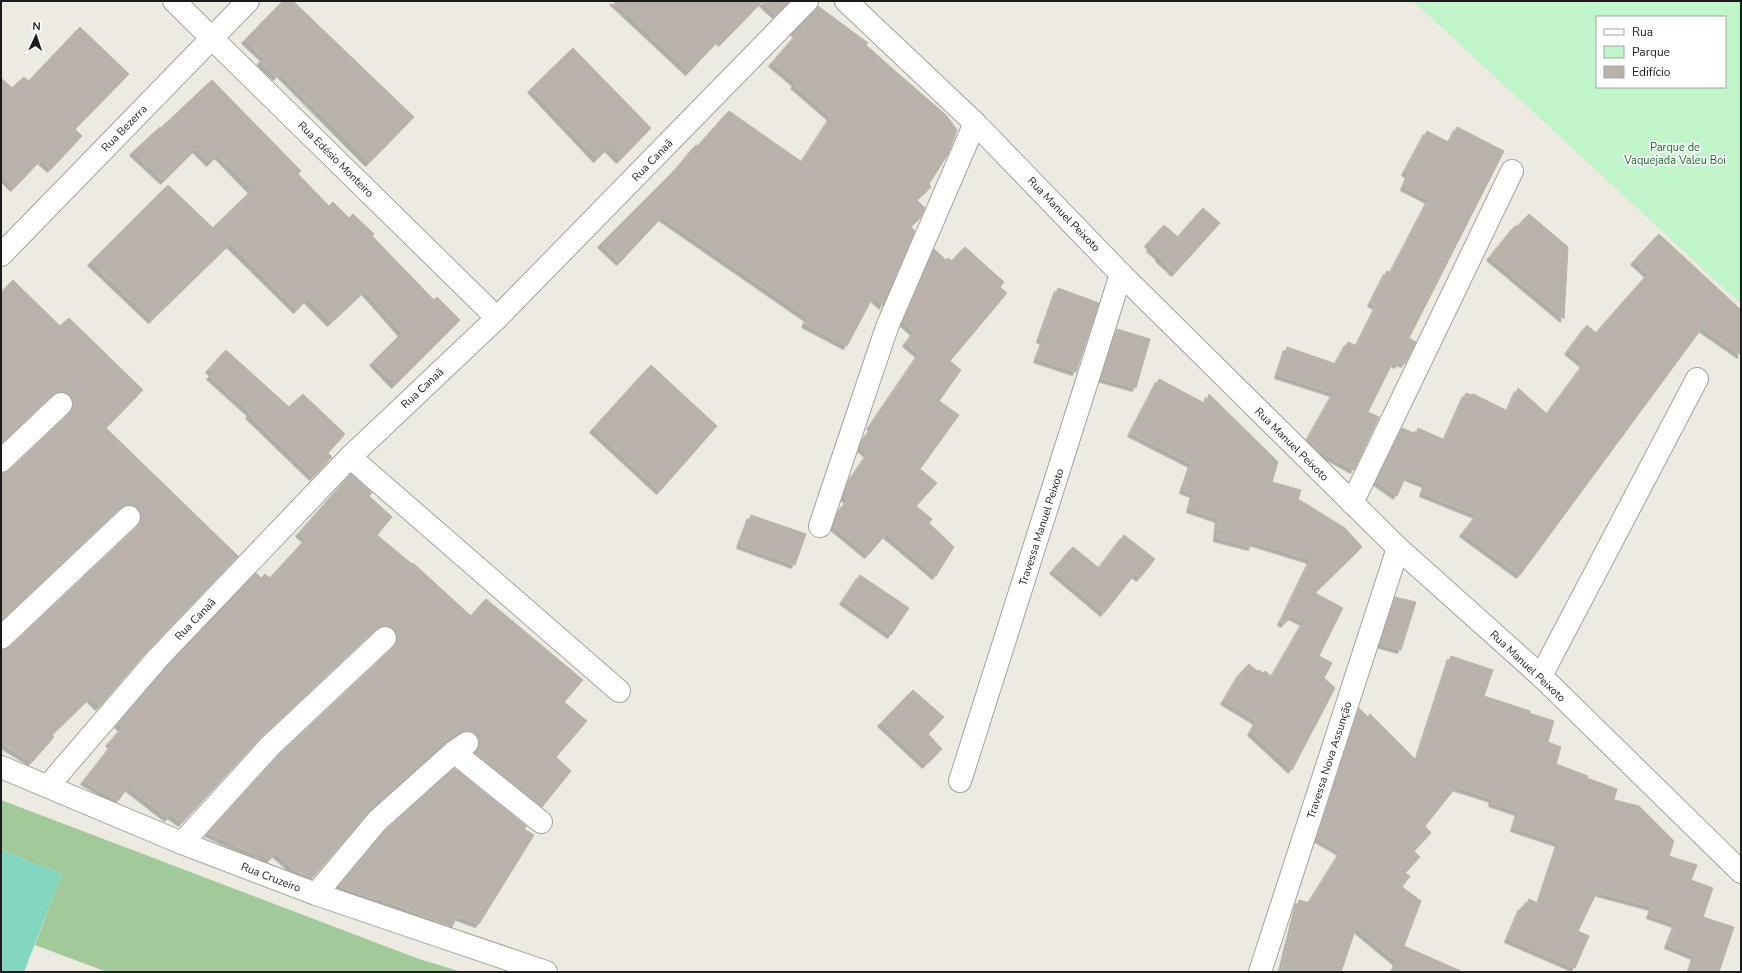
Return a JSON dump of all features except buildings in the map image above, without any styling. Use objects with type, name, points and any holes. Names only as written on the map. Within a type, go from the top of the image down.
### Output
[{"type":"street","name":"Rua Edésio Monteiro","points":[[174,1],[497,318]]},
{"type":"street","name":"Rua Bezerra","points":[[1,255],[248,1]]},
{"type":"street","name":"Rua Canaã","points":[[48,786],[158,658],[350,457],[497,318],[807,1]]},
{"type":"street","name":"Rua Manuel Peixoto","points":[[849,4],[975,123],[1121,274],[1398,548],[1541,676],[1741,872]]},
{"type":"street","points":[[820,526],[887,327],[975,123]]},
{"type":"street","points":[[1352,503],[1512,172]]},
{"type":"street","name":"Travessa Manuel Peixoto","points":[[960,781],[1121,274]]},
{"type":"street","points":[[1541,676],[1697,379]]},
{"type":"street","points":[[1,461],[61,404]]},
{"type":"street","points":[[350,457],[619,691]]},
{"type":"street","points":[[1,638],[129,517]]},
{"type":"street","name":"Travessa Nova Assunção","points":[[1260,972],[1398,548]]},
{"type":"street","points":[[182,843],[270,746],[385,638]]},
{"type":"street","points":[[316,894],[377,821],[460,748],[541,822]]},
{"type":"street","name":"Rua Cruzeiro","points":[[1,767],[182,843],[316,894],[546,972]]},
{"type":"green space","name":"Parque de Vaquejada Valeu Boi","points":[[1413,1],[1741,1],[1741,304]]},
{"type":"green space","points":[[1,800],[419,959],[462,972],[107,972],[35,945],[62,874],[1,850]]},
{"type":"green space","points":[[1,850],[62,874],[24,972],[1,972]]}]
